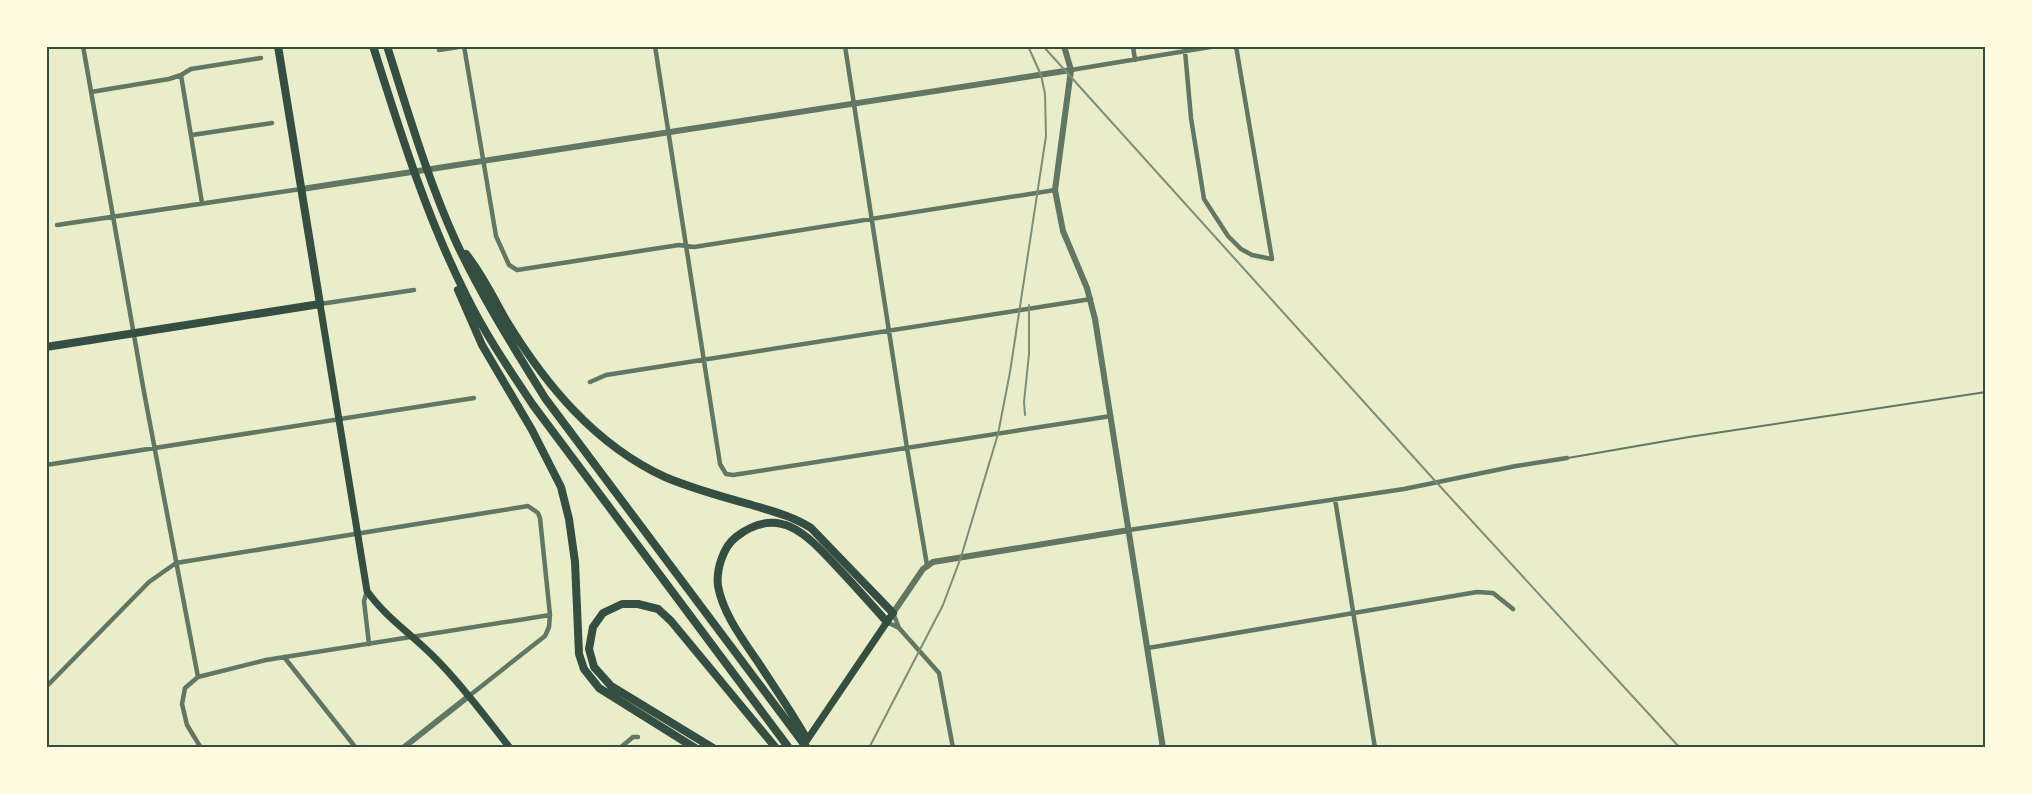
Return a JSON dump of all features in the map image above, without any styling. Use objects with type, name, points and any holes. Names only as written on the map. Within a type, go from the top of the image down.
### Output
[{"type":"highway","points":[[387,46],[417,138],[456,242],[508,339],[545,398],[812,747]]},
{"type":"highway","points":[[374,48],[403,142],[429,214],[471,304],[498,352],[533,405],[789,747]]},
{"type":"highway","points":[[456,242],[479,270],[506,320],[546,379],[565,403],[594,430],[630,457],[665,477],[718,496],[796,518],[811,528],[893,613]]},
{"type":"highway","points":[[446,249],[462,302],[482,345],[561,487],[569,519],[579,654],[584,669],[599,688],[695,747]]},
{"type":"highway","points":[[807,747],[722,603],[718,585],[718,569],[733,539],[760,524],[777,522],[794,527],[810,538],[887,622]]},
{"type":"highway","points":[[713,747],[611,686],[594,666],[589,648],[593,627],[603,613],[622,604],[639,604],[658,609],[671,621],[776,747]]},
{"type":"main road","points":[[278,46],[367,591],[381,610],[442,664],[510,747]]},
{"type":"main road","points":[[46,347],[320,304]]},
{"type":"main road","points":[[802,747],[893,613]]},
{"type":"street","points":[[83,46],[133,334],[198,677]]},
{"type":"street","points":[[438,50],[464,46],[496,236],[504,257],[509,265],[517,270],[679,245],[694,247],[1055,190]]},
{"type":"street","points":[[655,46],[720,464],[726,474],[733,475],[1111,416]]},
{"type":"street","points":[[845,46],[927,566]]},
{"type":"street","points":[[1064,46],[1071,70],[1055,190],[1063,231],[1090,299],[1111,416],[1163,747]]},
{"type":"street","points":[[1133,46],[1135,60]]},
{"type":"street","points":[[57,225],[668,133],[1216,46]]},
{"type":"street","points":[[1185,51],[1191,118],[1204,199],[1228,236],[1241,249],[1252,255],[1272,258],[1236,46]]},
{"type":"street","points":[[91,92],[181,75],[191,69],[261,58]]},
{"type":"street","points":[[181,75],[202,203]]},
{"type":"street","points":[[192,135],[272,123]]},
{"type":"street","points":[[320,304],[414,290]]},
{"type":"street","points":[[590,382],[606,375],[1090,299]]},
{"type":"street","points":[[46,465],[474,398]]},
{"type":"street","points":[[952,747],[939,673],[899,628],[893,613],[927,566],[943,560],[1413,488],[1516,466],[1567,459]]},
{"type":"street","points":[[1335,499],[1375,747]]},
{"type":"street","points":[[46,687],[149,582],[176,563],[528,506],[538,513],[540,518],[550,615],[549,627],[545,636],[403,747]]},
{"type":"street","points":[[367,591],[364,601],[369,644]]},
{"type":"street","points":[[1148,648],[1487,591],[1498,596],[1513,609]]},
{"type":"street","points":[[192,747],[199,745],[187,726],[182,704],[185,688],[198,677],[284,657],[550,615]]},
{"type":"street","points":[[887,622],[899,628]]},
{"type":"street","points":[[284,657],[356,747]]},
{"type":"street","points":[[620,747],[633,737],[638,737]]},
{"type":"lane","points":[[1567,459],[1689,437],[1986,392]]},
{"type":"railway","points":[[869,748],[943,605],[961,557],[998,434],[1010,372],[1046,136],[1045,94],[1041,75],[1028,46]]},
{"type":"railway","points":[[1043,46],[1437,483],[1680,748]]},
{"type":"railway","points":[[1025,415],[1029,305]]}]
